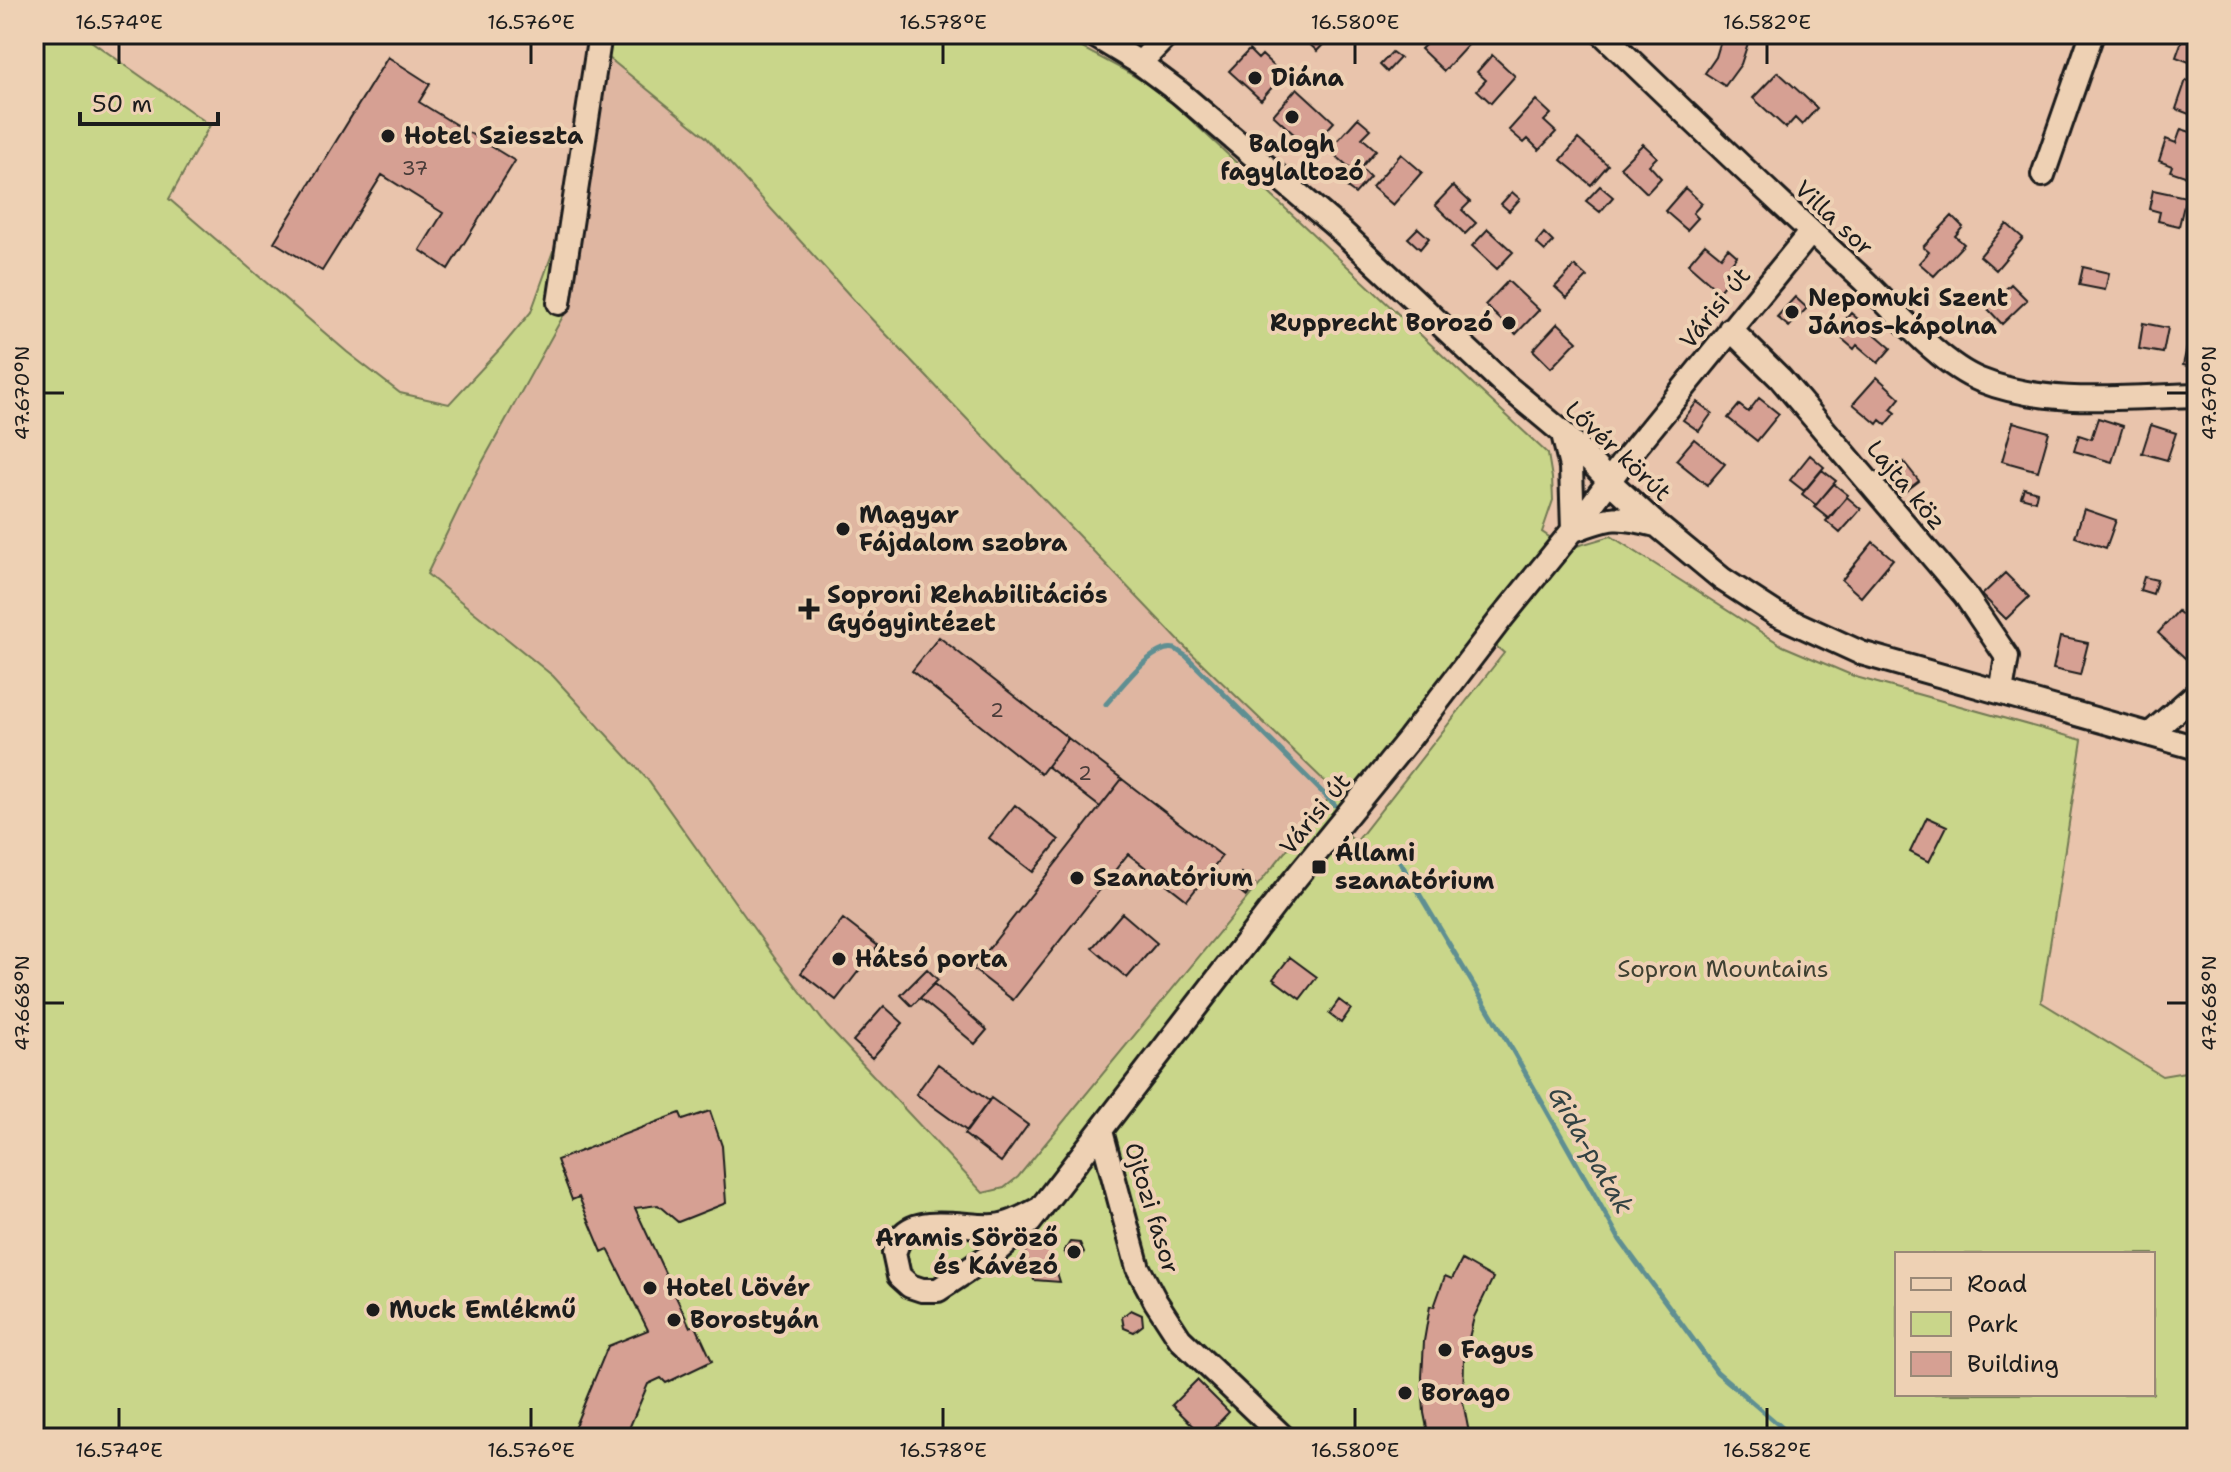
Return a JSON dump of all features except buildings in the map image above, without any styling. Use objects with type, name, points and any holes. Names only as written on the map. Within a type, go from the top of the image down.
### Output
[{"type":"street","points":[[559,303],[600,34]]},
{"type":"street","points":[[1140,63],[1168,34]]},
{"type":"street","name":"Villa sor","points":[[1603,34],[1933,347],[1977,379],[2009,390],[2040,395],[2197,395]]},
{"type":"street","points":[[2043,175],[2092,34]]},
{"type":"street","name":"Lővér körút","points":[[1100,36],[1180,93],[1338,228],[1503,383],[1563,433],[1658,526],[1722,579],[1776,614],[1861,653],[2197,748]]},
{"type":"street","name":"Várisi út","points":[[1041,1208],[997,1226],[919,1225],[905,1232],[894,1253],[899,1276],[910,1286],[938,1290],[997,1251],[1017,1235],[1041,1208],[1286,890],[1409,739],[1730,329],[1810,233]]},
{"type":"street","name":"Lajta köz","points":[[1730,329],[1780,378],[1965,595],[2007,657],[2001,692]]},
{"type":"street","points":[[1563,433],[1571,467],[1573,530],[1604,519],[1629,518],[1658,526]]},
{"type":"street","points":[[2150,734],[2197,693]]},
{"type":"street","name":"Ojtozi fasor","points":[[1101,1131],[1138,1268],[1156,1302],[1180,1339],[1284,1438]]},
{"type":"shaded area","name":"Soproni Rehabilitációs Gyógyintézet","points":[[608,57],[706,137],[862,309],[1183,645],[1335,791],[1018,1177],[1004,1188],[984,1194],[827,1026],[646,778],[553,676],[426,574],[473,479],[567,309]]},
{"type":"green space","name":"Sopron Mountains","points":[[34,34],[81,34],[210,125],[169,199],[347,352],[400,393],[449,404],[531,312],[553,251],[571,254],[610,34],[1056,34],[1162,93],[1548,454],[1553,500],[1542,532],[1567,549],[1611,536],[1783,646],[1856,677],[2082,740],[2041,1002],[2162,1076],[2197,1070],[2197,1438],[34,1438]],"holes":[[[609,58],[706,137],[862,309],[1183,645],[1335,791],[1018,1177],[1004,1188],[983,1193],[827,1026],[647,779],[553,676],[427,574],[473,479],[567,309]],[[1490,641],[1504,653],[1356,842],[1341,830]]]},
{"type":"waterway","name":"Gida-patak","points":[[1106,704],[1147,660],[1166,649],[1175,649],[1186,656],[1335,805]]},
{"type":"waterway","name":"Gida-patak","points":[[1393,850],[1513,1051],[1620,1240],[1717,1372],[1794,1438]]},
{"type":"place","name":"Diána","points":[[1255,78]]},
{"type":"place","name":"Balogh fagylaltozó","points":[[1292,117]]},
{"type":"place","name":"Hotel Szieszta","points":[[388,136]]},
{"type":"place","name":"Nepomuki Szent János-kápolna","points":[[1792,312]]},
{"type":"place","name":"Rupprecht Borozó","points":[[1509,323]]},
{"type":"place","name":"Magyar Fájdalom szobra","points":[[843,529]]},
{"type":"place","name":"Soproni Rehabilitációs Gyógyintézet","points":[[809,609]]},
{"type":"place","name":"Állami szanatórium","points":[[1319,867]]},
{"type":"place","name":"Szanatórium","points":[[1077,878]]},
{"type":"place","name":"Hátsó porta","points":[[839,959]]},
{"type":"place","name":"Aramis Söröző és Kávézó","points":[[1074,1252]]},
{"type":"place","name":"Hotel Lövér","points":[[650,1288]]},
{"type":"place","name":"Muck Emlékmű","points":[[373,1310]]},
{"type":"place","name":"Borostyán","points":[[674,1320]]},
{"type":"place","name":"Fagus","points":[[1445,1350]]},
{"type":"place","name":"Borago","points":[[1405,1393]]}]
